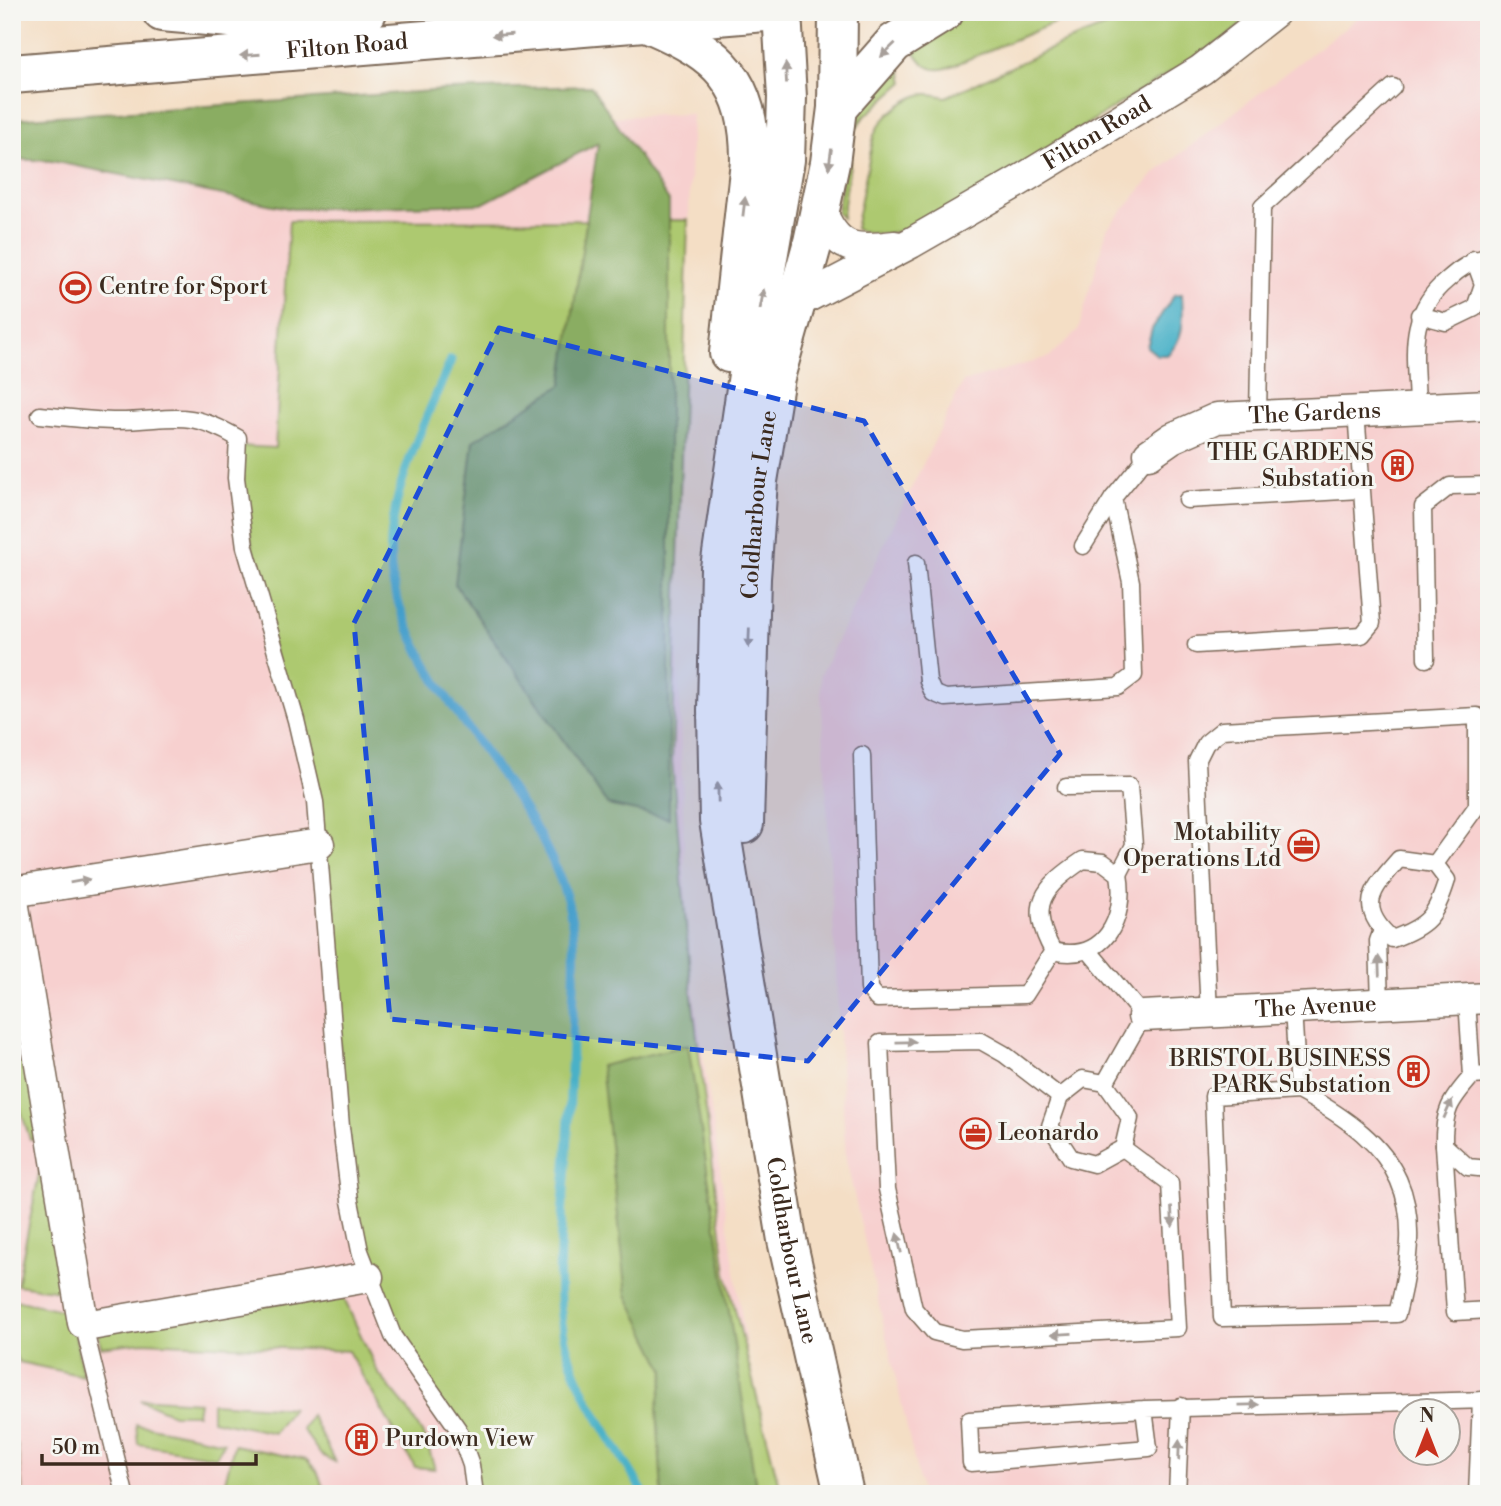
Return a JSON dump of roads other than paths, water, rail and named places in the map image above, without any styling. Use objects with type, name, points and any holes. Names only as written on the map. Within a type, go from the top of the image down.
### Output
[{"type":"street","points":[[162,12],[242,19],[367,12]]},
{"type":"street","name":"Filton Road","points":[[12,74],[651,24],[765,12]]},
{"type":"street","name":"Coldharbour Lane","points":[[782,12],[787,97],[785,160],[750,361],[720,568],[717,698],[719,821],[787,1240],[844,1494]]},
{"type":"street","name":"Coldharbour Lane","points":[[749,1005],[744,803],[754,529],[765,430],[794,304],[821,210],[837,108],[838,12]]},
{"type":"street","points":[[837,108],[894,43],[944,12]]},
{"type":"street","name":"Filton Road","points":[[794,304],[911,243],[1201,70],[1275,12]]},
{"type":"street","points":[[651,24],[686,38],[714,58],[736,90],[744,108],[750,134],[750,161],[730,350],[720,568]]},
{"type":"street","name":"Filton Road","points":[[821,210],[835,237],[850,247],[868,249],[911,243]]},
{"type":"street","name":"The Gardens","points":[[1149,454],[1172,438],[1217,418],[1356,412],[1417,406],[1489,405]]},
{"type":"street","points":[[319,844],[12,894],[83,1323],[91,1325],[368,1277]]},
{"type":"street","name":"The Avenue","points":[[1143,1016],[1478,998]]},
{"type":"lane","points":[[1258,415],[1262,207],[1393,87]]},
{"type":"lane","points":[[1419,315],[1446,322],[1475,308],[1483,284],[1481,258]]},
{"type":"lane","points":[[1417,406],[1419,315],[1431,293],[1481,258]]},
{"type":"lane","points":[[1196,645],[1362,635],[1372,623],[1356,412]]},
{"type":"lane","points":[[40,415],[105,421],[172,415],[189,417],[238,438],[236,478],[245,547],[303,746],[315,803],[345,1165],[355,1228],[368,1277],[393,1336],[458,1429],[471,1465],[475,1494]]},
{"type":"lane","points":[[1083,546],[1113,498],[1149,454]]},
{"type":"lane","points":[[1426,659],[1423,508],[1450,485],[1489,485]]},
{"type":"lane","points":[[1186,500],[1360,490]]},
{"type":"lane","points":[[916,563],[928,681],[933,693],[945,698],[1118,687],[1134,675],[1131,582],[1113,498]]},
{"type":"lane","points":[[1209,1013],[1197,761],[1206,743],[1222,730],[1477,716],[1477,806],[1435,864]]},
{"type":"lane","points":[[862,755],[869,989],[877,999],[1025,995],[1053,951]]},
{"type":"lane","points":[[1066,787],[1129,786],[1135,845],[1119,874],[1123,895],[1109,934],[1089,951],[1071,956],[1053,951],[1041,928],[1041,899],[1053,880],[1083,860],[1103,862],[1119,874]]},
{"type":"lane","points":[[1399,859],[1435,864],[1447,880],[1438,908],[1419,930],[1392,939],[1382,930],[1371,912],[1373,889],[1399,859]]},
{"type":"lane","points":[[1380,1004],[1378,941],[1382,930]]},
{"type":"lane","points":[[1089,951],[1143,1016],[1105,1083]]},
{"type":"lane","points":[[1478,998],[1480,1076],[1455,1096],[1443,1118],[1455,1312],[1489,1310]]},
{"type":"lane","points":[[1293,1008],[1298,1091]]},
{"type":"lane","points":[[1059,1097],[1004,1054],[981,1041],[880,1043],[887,1189],[914,1309],[934,1332],[962,1339],[1178,1328],[1170,1183],[1123,1148]]},
{"type":"lane","points":[[1083,1079],[1105,1083],[1130,1118],[1123,1148],[1094,1164],[1071,1158],[1050,1126],[1059,1097],[1083,1079]]},
{"type":"lane","points":[[1298,1091],[1343,1115],[1391,1163],[1402,1186],[1409,1220],[1408,1274],[1397,1314],[1222,1318],[1213,1096],[1298,1091]]},
{"type":"lane","points":[[1444,1145],[1468,1167],[1489,1169]]},
{"type":"lane","points":[[83,1323],[125,1494]]},
{"type":"lane","points":[[1144,1409],[1149,1448],[971,1463],[969,1420],[1181,1406],[1485,1400],[1477,1494]]},
{"type":"lane","points":[[1177,1494],[1181,1406]]},
{"type":"water","points":[[1182,294],[1182,327],[1178,342],[1167,355],[1157,355],[1147,347],[1152,329],[1174,295]]},
{"type":"waterway","points":[[451,360],[400,488],[391,542],[392,578],[396,596],[413,638],[431,672],[537,830],[567,899],[573,928],[574,971],[560,1249],[563,1331],[568,1353],[585,1395],[644,1494]]},
{"type":"place","name":"Centre for Sport","points":[[76,287]]},
{"type":"place","name":"THE GARDENS Substation","points":[[1397,466]]},
{"type":"place","name":"Motability Operations Ltd","points":[[1304,846]]},
{"type":"place","name":"BRISTOL BUSINESS PARK Substation","points":[[1414,1072]]},
{"type":"place","name":"Leonardo","points":[[975,1133]]},
{"type":"place","name":"Purdown View","points":[[362,1439]]}]
